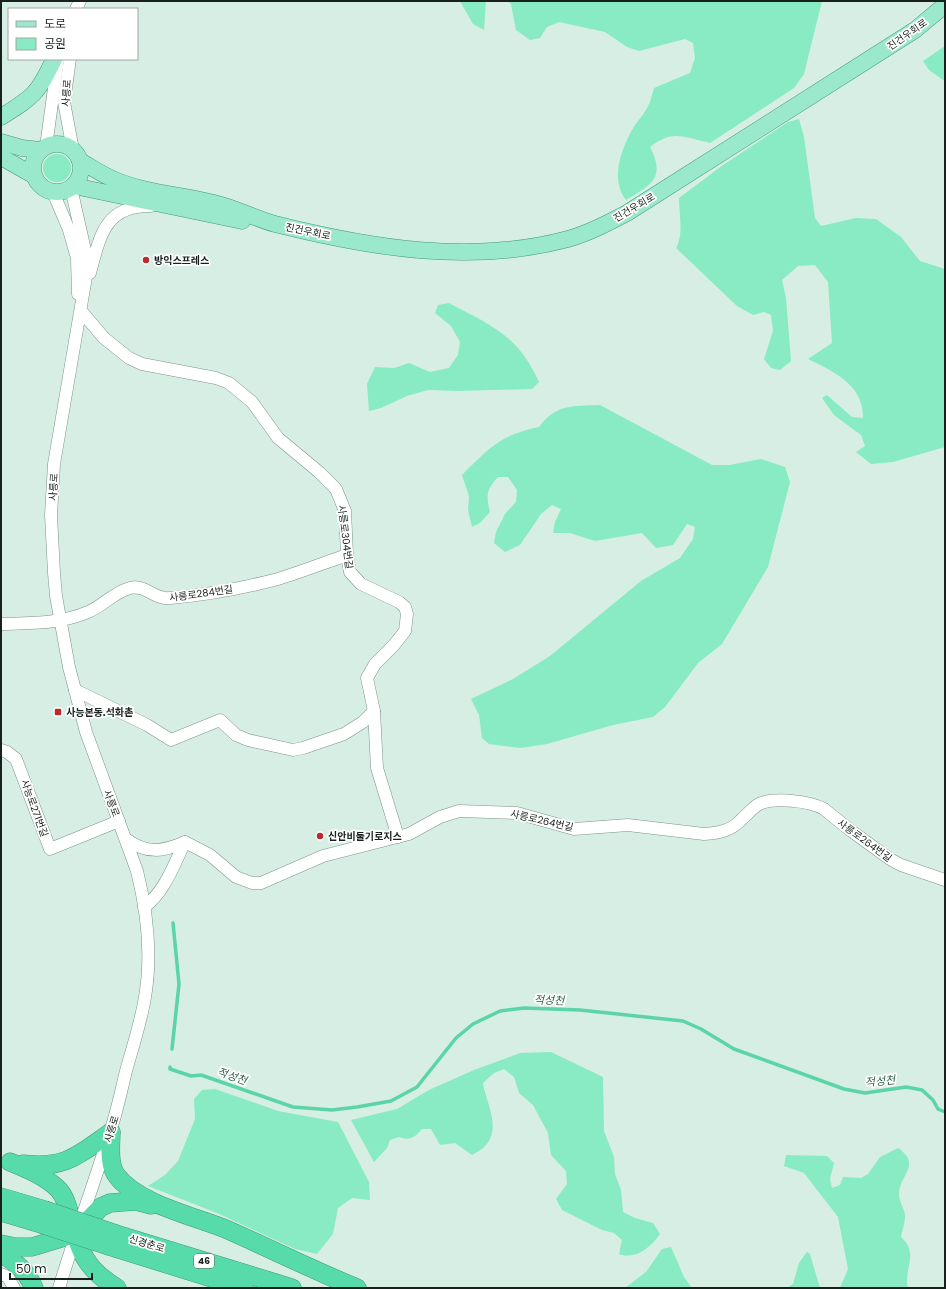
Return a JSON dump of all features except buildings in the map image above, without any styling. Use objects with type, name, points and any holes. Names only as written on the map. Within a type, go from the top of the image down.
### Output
[{"type":"highway","points":[[6,1161],[39,1166],[55,1165],[81,1153],[111,1132]]},
{"type":"highway","points":[[111,1132],[111,1164],[115,1175],[131,1189],[171,1210]]},
{"type":"highway","points":[[6,1161],[46,1179],[59,1190],[66,1201],[82,1254],[92,1268],[117,1288]]},
{"type":"highway","name":"신경춘로","points":[[1,1197],[43,1217],[114,1240],[244,1288]]},
{"type":"highway","points":[[1,1244],[15,1247],[32,1247],[75,1234],[101,1207],[110,1203],[136,1201],[171,1210],[226,1230],[357,1288]]},
{"type":"highway","name":"신경춘로","points":[[1,1212],[43,1217]]},
{"type":"highway","name":"신경춘로","points":[[114,1240],[292,1288]]},
{"type":"highway","points":[[1,1253],[20,1265],[29,1277],[34,1288]]},
{"type":"main road","name":"진건우회로","points":[[77,155],[115,180],[221,205],[274,224],[396,249],[454,253],[506,251],[570,238],[598,227],[626,213],[915,30],[945,5]]},
{"type":"main road","points":[[1,117],[30,99],[43,83],[54,60]]},
{"type":"main road","points":[[1,142],[22,148],[43,148],[57,143],[66,145],[77,155],[81,175],[72,187],[62,192],[53,192],[41,186],[33,175],[1,157]]},
{"type":"main road","points":[[33,175],[34,162],[43,148]]},
{"type":"main road","name":"진건우회로","points":[[72,187],[259,225],[274,224]]},
{"type":"street","name":"사릉로","points":[[43,148],[58,60]]},
{"type":"street","name":"사릉로","points":[[70,60],[64,102],[77,155]]},
{"type":"street","name":"사릉로","points":[[59,1288],[75,1234],[111,1132],[146,996],[148,945],[144,907],[137,871],[86,732],[75,690],[60,621],[53,566],[51,515],[53,483],[59,434],[87,271],[85,250],[72,187]]},
{"type":"street","name":"사릉로","points":[[53,192],[69,230],[77,258],[78,288],[81,311]]},
{"type":"street","points":[[81,311],[101,232],[111,219],[126,209],[139,206],[168,206]]},
{"type":"street","name":"사릉로304번길","points":[[81,311],[104,338],[129,358],[142,364],[216,378],[229,383],[252,402],[278,438],[319,472],[336,490],[345,511],[348,567],[354,578],[361,584],[399,602],[405,607],[407,614],[405,631],[370,671],[367,678],[374,711],[377,768],[398,837]]},
{"type":"street","name":"사릉로284번길","points":[[1,624],[60,621],[90,611],[122,591],[131,588],[147,590],[158,596],[169,599],[279,578],[347,555]]},
{"type":"street","points":[[75,690],[147,725],[171,740],[220,720],[236,735],[248,740],[294,750],[344,734],[363,722],[374,711]]},
{"type":"street","name":"사능로271번길","points":[[1,750],[7,752],[16,759],[50,849],[119,821]]},
{"type":"street","name":"사릉로264번길","points":[[185,842],[210,855],[236,877],[252,884],[261,883],[324,856],[409,834],[449,813],[502,811],[530,816],[561,827],[574,829],[616,824],[715,834],[732,828],[761,803],[799,802],[818,806],[824,809],[875,849],[901,865],[945,880]]},
{"type":"street","points":[[126,839],[135,846],[154,850],[166,849],[185,842]]},
{"type":"street","points":[[144,907],[152,901],[160,890],[185,842]]},
{"type":"street","points":[[1,1274],[8,1277],[14,1288]]},
{"type":"green space","points":[[460,1],[486,1],[484,30],[473,24]]},
{"type":"green space","points":[[507,1],[822,1],[804,74],[794,88],[710,143],[678,136],[672,136],[658,141],[650,147],[657,166],[653,180],[643,190],[626,200],[621,192],[618,174],[624,147],[632,130],[645,112],[654,88],[690,73],[695,58],[693,43],[685,39],[639,51],[627,47],[605,32],[559,22],[547,27],[540,38],[530,40],[516,30],[511,4]]},
{"type":"green space","points":[[945,46],[945,79],[943,80],[929,70],[923,61]]},
{"type":"green space","points":[[799,119],[804,137],[815,218],[821,226],[856,218],[876,219],[901,237],[920,261],[945,269],[945,447],[893,462],[871,464],[856,452],[865,446],[861,435],[834,415],[822,398],[827,395],[852,417],[863,418],[862,406],[858,397],[853,388],[837,374],[808,359],[832,343],[828,282],[815,265],[798,266],[782,280],[786,298],[791,361],[780,370],[771,368],[764,359],[773,331],[771,315],[764,312],[753,315],[737,306],[676,248],[680,237],[679,198],[723,165],[788,122]]},
{"type":"green space","points":[[57,154],[67,158],[71,168],[67,178],[57,182],[47,178],[43,168],[47,158]]},
{"type":"green space","points":[[449,303],[478,318],[513,342],[531,366],[539,382],[532,389],[458,391],[428,390],[407,396],[381,408],[369,411],[367,384],[375,367],[394,368],[409,363],[430,372],[449,368],[458,355],[460,342],[451,326],[435,313],[438,305]]},
{"type":"green space","points":[[600,405],[712,465],[729,465],[761,459],[785,467],[790,482],[768,567],[722,644],[698,663],[665,707],[653,717],[613,725],[547,744],[521,748],[489,744],[482,738],[479,715],[471,699],[513,679],[550,656],[641,581],[680,558],[693,539],[695,527],[687,524],[673,545],[656,548],[642,533],[595,541],[570,533],[553,533],[555,522],[561,509],[552,505],[541,514],[520,545],[505,552],[494,543],[496,532],[505,514],[516,502],[517,490],[508,477],[498,477],[491,486],[488,493],[490,512],[480,523],[472,527],[468,510],[469,496],[462,475],[480,457],[496,444],[514,434],[539,427],[545,419],[559,410],[573,406]]},
{"type":"green space","points":[[551,1052],[603,1077],[604,1131],[614,1157],[615,1174],[621,1190],[623,1212],[635,1218],[653,1223],[660,1234],[648,1248],[637,1254],[619,1254],[622,1240],[614,1233],[602,1230],[562,1210],[556,1199],[567,1184],[566,1171],[551,1155],[548,1133],[533,1105],[519,1093],[514,1077],[504,1069],[494,1073],[483,1083],[492,1115],[492,1131],[490,1139],[485,1146],[472,1155],[455,1143],[440,1145],[431,1129],[422,1129],[412,1138],[406,1139],[399,1137],[390,1140],[387,1148],[374,1162],[351,1120],[397,1109],[429,1090],[474,1070],[520,1053]]},
{"type":"green space","points":[[215,1089],[278,1111],[338,1122],[369,1182],[370,1200],[352,1198],[338,1208],[333,1234],[317,1254],[295,1249],[217,1213],[148,1186],[165,1175],[178,1161],[195,1119],[194,1099],[202,1090]]},
{"type":"green space","points":[[898,1148],[909,1160],[908,1171],[902,1182],[899,1195],[905,1216],[901,1237],[907,1243],[910,1256],[907,1274],[908,1288],[840,1288],[848,1269],[838,1217],[804,1173],[784,1166],[786,1155],[827,1156],[834,1163],[830,1179],[832,1188],[840,1185],[843,1177],[861,1178],[868,1174],[880,1157]]},
{"type":"green space","points":[[671,1247],[684,1277],[692,1288],[625,1288],[646,1272],[662,1249]]},
{"type":"green space","points":[[807,1252],[810,1254],[820,1288],[787,1288],[793,1284],[799,1263]]},
{"type":"waterway","name":"적성천","points":[[172,1049],[179,984],[173,923]]},
{"type":"waterway","name":"적성천","points":[[170,1067],[170,1069],[191,1076],[201,1075],[293,1107],[332,1110],[357,1107],[391,1101],[417,1087],[456,1038],[473,1024],[500,1011],[524,1008],[580,1010],[683,1021],[701,1029],[734,1049],[844,1089],[865,1093],[906,1087],[922,1090],[933,1100],[938,1109],[945,1112]]},
{"type":"place","name":"방익스프레스","points":[[146,260]]},
{"type":"place","name":"사능본동.석화촌","points":[[58,712]]},
{"type":"place","name":"신안비둘기로지스","points":[[320,836]]}]
